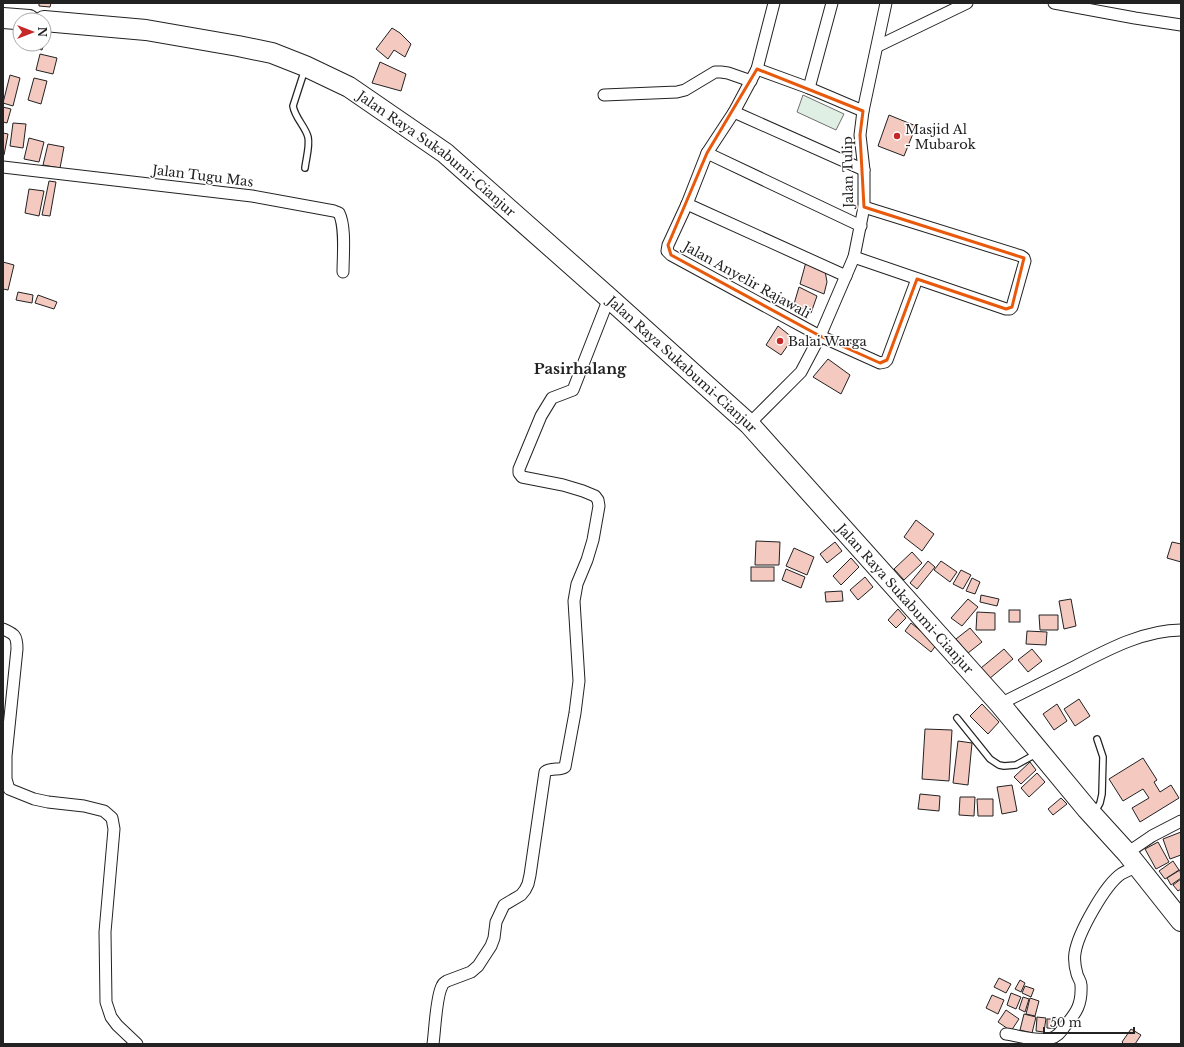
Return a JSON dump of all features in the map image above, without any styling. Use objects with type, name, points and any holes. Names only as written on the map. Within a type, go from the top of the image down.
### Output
[{"type":"highway","name":"Jalan Raya Sukabumi-Cianjur","points":[[52,22],[146,30],[272,53],[306,66],[349,87],[445,153],[749,424],[1000,704],[1093,815],[1133,860],[1181,922]]},
{"type":"street","name":"Jalan Anyelir Rajawali","points":[[774,3],[758,69],[734,112],[707,153],[687,204],[668,246],[668,251],[671,255],[820,336],[880,363],[887,360],[917,279]]},
{"type":"street","points":[[810,88],[832,3]]},
{"type":"street","name":"Jalan Tulip","points":[[749,424],[801,372],[820,336],[854,257],[864,207],[864,170],[860,135],[863,111],[886,3]]},
{"type":"street","points":[[878,46],[967,3]]},
{"type":"street","points":[[1054,3],[1181,25]]},
{"type":"street","points":[[758,69],[810,88],[863,111]]},
{"type":"street","points":[[604,95],[677,92],[685,90],[715,72],[728,73],[751,82]]},
{"type":"street","points":[[734,112],[864,170]]},
{"type":"street","points":[[707,153],[861,226]]},
{"type":"street","name":"Jalan Tugu Mas","points":[[3,167],[252,196],[334,211],[339,213],[342,218],[343,272]]},
{"type":"street","points":[[687,204],[846,276]]},
{"type":"street","points":[[854,257],[1006,309],[1010,309],[1012,307],[1025,261],[1021,256],[864,207]]},
{"type":"street","points":[[434,1044],[438,1001],[443,983],[471,972],[478,966],[491,946],[494,938],[496,922],[504,905],[521,895],[525,890],[530,875],[545,772],[548,769],[563,769],[565,767],[580,681],[574,601],[577,584],[593,540],[599,506],[598,500],[590,493],[563,485],[522,477],[519,473],[519,469],[541,416],[552,398],[573,390],[609,298]]},
{"type":"street","points":[[3,629],[12,632],[17,640],[6,756],[6,779],[9,789],[48,802],[84,806],[104,811],[112,818],[114,829],[104,932],[106,1002],[111,1017],[117,1025],[137,1044]]},
{"type":"street","points":[[1000,704],[1109,649],[1155,633],[1181,630]]},
{"type":"street","points":[[1006,1034],[1047,1039],[1059,1035],[1074,1017],[1080,1005],[1081,996],[1081,984],[1075,968],[1076,948],[1088,920],[1104,893],[1152,836],[1181,821]]},
{"type":"lane","points":[[305,168],[309,142],[293,106],[306,66]]},
{"type":"lane","points":[[957,718],[990,759],[1000,765],[1016,765],[1040,752]]},
{"type":"lane","points":[[1093,815],[1100,804],[1102,781],[1103,757],[1097,739]]},
{"type":"highlighted area","points":[[757,69],[863,111],[860,135],[864,207],[1024,258],[1012,307],[1006,309],[917,279],[887,360],[880,363],[820,336],[671,255],[668,245],[707,153]]},
{"type":"green space","points":[[803,95],[844,114],[836,130],[797,112]]},
{"type":"building","points":[[39,3],[51,3],[50,7],[39,6]]},
{"type":"building","points":[[392,28],[400,33],[411,44],[405,57],[394,50],[388,59],[376,49]]},
{"type":"building","points":[[40,54],[57,58],[53,74],[36,70]]},
{"type":"building","points":[[380,62],[406,74],[401,91],[372,83]]},
{"type":"building","points":[[10,75],[20,78],[13,106],[3,103]]},
{"type":"building","points":[[34,78],[47,81],[41,104],[28,100]]},
{"type":"building","points":[[3,107],[11,109],[7,123],[3,122]]},
{"type":"building","name":"Masjid Al - Mubarok","points":[[889,115],[916,126],[904,156],[878,146]]},
{"type":"building","points":[[13,123],[26,124],[23,148],[10,146]]},
{"type":"building","points":[[3,133],[8,134],[4,155],[3,155]]},
{"type":"building","points":[[29,138],[44,142],[39,162],[24,159]]},
{"type":"building","points":[[48,144],[64,147],[60,168],[43,165]]},
{"type":"building","points":[[49,181],[56,182],[50,216],[42,215]]},
{"type":"building","points":[[29,189],[44,191],[39,216],[25,213]]},
{"type":"building","points":[[3,262],[14,265],[8,290],[3,289]]},
{"type":"building","points":[[806,262],[825,271],[827,282],[824,294],[800,284]]},
{"type":"building","points":[[799,287],[817,296],[811,313],[794,304]]},
{"type":"building","points":[[18,292],[33,295],[32,303],[16,300]]},
{"type":"building","points":[[38,295],[57,302],[54,309],[35,303]]},
{"type":"building","name":"Balai Warga","points":[[778,326],[793,338],[781,355],[766,345]]},
{"type":"building","points":[[828,359],[850,375],[841,394],[813,377]]},
{"type":"building","points":[[916,520],[934,534],[922,551],[904,537]]},
{"type":"building","points":[[756,541],[780,542],[779,565],[755,565]]},
{"type":"building","points":[[835,542],[842,551],[827,563],[820,554]]},
{"type":"building","points":[[1172,542],[1181,544],[1181,562],[1167,558]]},
{"type":"building","points":[[794,548],[814,557],[807,575],[786,566]]},
{"type":"building","points":[[912,552],[922,563],[904,580],[894,569]]},
{"type":"building","points":[[851,558],[859,567],[841,585],[833,576]]},
{"type":"building","points":[[928,561],[935,567],[917,589],[910,583]]},
{"type":"building","points":[[941,561],[957,572],[950,582],[934,570]]},
{"type":"building","points":[[751,567],[774,567],[774,581],[751,581]]},
{"type":"building","points":[[786,569],[805,577],[801,588],[782,580]]},
{"type":"building","points":[[961,570],[971,575],[963,589],[953,584]]},
{"type":"building","points":[[865,577],[873,587],[858,600],[850,590]]},
{"type":"building","points":[[972,578],[980,582],[975,594],[966,591]]},
{"type":"building","points":[[842,591],[843,601],[826,602],[825,592]]},
{"type":"building","points":[[981,595],[999,599],[997,606],[980,602]]},
{"type":"building","points":[[968,599],[978,607],[962,626],[951,618]]},
{"type":"building","points":[[1071,599],[1076,626],[1064,629],[1059,601]]},
{"type":"building","points":[[898,609],[906,618],[896,628],[888,620]]},
{"type":"building","points":[[1009,610],[1020,610],[1020,622],[1009,622]]},
{"type":"building","points":[[977,612],[995,613],[995,630],[976,630]]},
{"type":"building","points":[[1039,615],[1058,615],[1058,630],[1040,630]]},
{"type":"building","points":[[911,623],[937,644],[931,652],[905,631]]},
{"type":"building","points":[[970,628],[982,642],[968,653],[956,639]]},
{"type":"building","points":[[1027,631],[1047,632],[1046,645],[1026,644]]},
{"type":"building","points":[[1004,649],[1013,659],[989,679],[981,668]]},
{"type":"building","points":[[1032,649],[1042,661],[1028,672],[1018,660]]},
{"type":"building","points":[[1079,699],[1090,716],[1075,726],[1064,709]]},
{"type":"building","points":[[982,704],[999,722],[988,734],[970,716]]},
{"type":"building","points":[[1057,704],[1067,721],[1054,730],[1043,714]]},
{"type":"building","points":[[925,729],[952,730],[949,781],[922,779]]},
{"type":"building","points":[[958,741],[972,743],[968,785],[953,783]]},
{"type":"building","points":[[1143,758],[1157,780],[1154,782],[1160,792],[1171,785],[1179,798],[1140,822],[1132,808],[1149,798],[1143,789],[1123,801],[1109,779]]},
{"type":"building","points":[[1030,762],[1036,770],[1021,784],[1014,777]]},
{"type":"building","points":[[1037,773],[1045,782],[1029,797],[1021,788]]},
{"type":"building","points":[[1012,785],[1017,811],[1002,814],[997,787]]},
{"type":"building","points":[[920,794],[940,796],[939,811],[918,809]]},
{"type":"building","points":[[960,797],[975,797],[974,816],[959,815]]},
{"type":"building","points":[[1061,798],[1067,804],[1053,815],[1048,809]]},
{"type":"building","points":[[977,799],[993,799],[993,816],[978,816]]},
{"type":"building","points":[[1181,832],[1181,855],[1170,859],[1163,839]]},
{"type":"building","points":[[1158,842],[1169,862],[1156,869],[1145,849]]},
{"type":"building","points":[[1173,861],[1179,870],[1165,879],[1159,871]]},
{"type":"building","points":[[1180,870],[1181,878],[1171,885],[1167,878]]},
{"type":"building","points":[[1181,879],[1181,889],[1178,891],[1173,885]]},
{"type":"building","points":[[999,978],[1011,984],[1006,993],[994,987]]},
{"type":"building","points":[[1020,980],[1025,983],[1021,992],[1015,989]]},
{"type":"building","points":[[1025,986],[1034,989],[1031,997],[1022,993]]},
{"type":"building","points":[[1011,993],[1021,997],[1016,1009],[1007,1005]]},
{"type":"building","points":[[992,995],[1004,1000],[998,1014],[986,1008]]},
{"type":"building","points":[[1023,997],[1029,999],[1025,1012],[1019,1009]]},
{"type":"building","points":[[1030,998],[1039,1001],[1035,1016],[1026,1014]]},
{"type":"building","points":[[1006,1010],[1019,1019],[1011,1031],[998,1022]]},
{"type":"building","points":[[1024,1014],[1036,1017],[1032,1033],[1020,1030]]},
{"type":"building","points":[[1037,1017],[1046,1018],[1044,1032],[1036,1031]]},
{"type":"building","points":[[1047,1019],[1058,1019],[1058,1029],[1047,1028]]},
{"type":"building","points":[[1131,1029],[1141,1035],[1135,1044],[1124,1044],[1122,1042]]},
{"type":"place","name":"Masjid Al - Mubarok","points":[[897,136]]},
{"type":"place","name":"Balai Warga","points":[[780,341]]},
{"type":"district","name":"Pasirhalang","points":[[580,368]]}]
